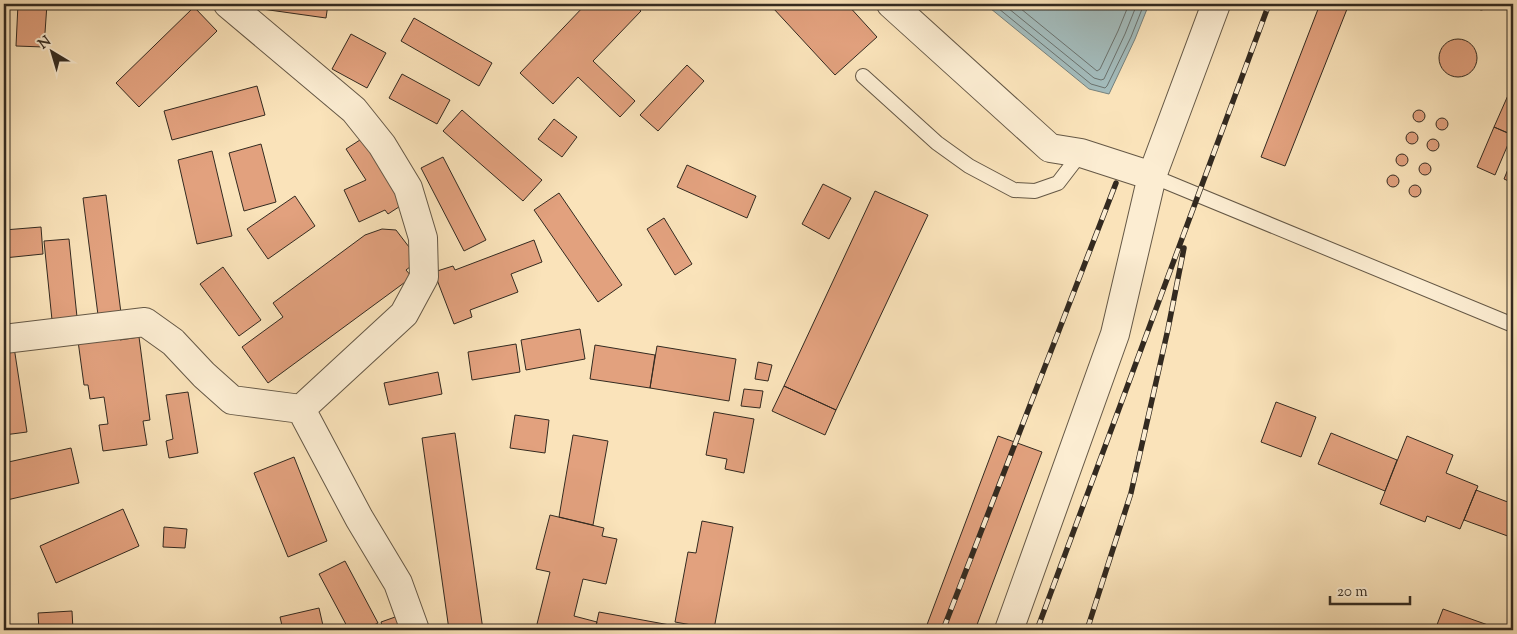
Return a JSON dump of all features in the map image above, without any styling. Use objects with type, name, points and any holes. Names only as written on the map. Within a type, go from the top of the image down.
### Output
[{"type":"street","points":[[228,4],[354,110],[382,145],[408,188],[423,238],[424,276],[404,314],[301,409]]},
{"type":"street","points":[[891,4],[1050,148],[1081,154],[1152,176]]},
{"type":"street","points":[[1009,630],[1116,334],[1152,176],[1216,4]]},
{"type":"street","points":[[4,339],[145,322],[174,342],[204,375],[232,400],[301,409]]},
{"type":"street","points":[[301,409],[358,518],[398,583],[415,630]]},
{"type":"lane","points":[[863,76],[937,143],[969,166],[1014,190],[1034,192],[1058,183],[1081,154]]},
{"type":"lane","points":[[1152,176],[1513,325]]},
{"type":"water","points":[[985,4],[1149,4],[1109,94],[1089,89]]},
{"type":"building","points":[[18,4],[47,4],[44,47],[16,46]]},
{"type":"building","points":[[256,4],[328,4],[326,18],[255,8]]},
{"type":"building","points":[[586,4],[633,4],[641,11],[593,61],[635,101],[620,117],[578,77],[553,104],[520,73]]},
{"type":"building","points":[[778,4],[847,4],[877,37],[835,75],[773,8]]},
{"type":"building","points":[[1320,4],[1349,4],[1285,166],[1261,157]]},
{"type":"building","points":[[1469,4],[1496,4],[1481,10]]},
{"type":"building","points":[[194,7],[217,31],[139,107],[116,83]]},
{"type":"building","points":[[414,18],[492,63],[479,86],[401,41]]},
{"type":"building","points":[[351,34],[386,53],[367,88],[332,69]]},
{"type":"building","points":[[1458,39],[1471,45],[1477,58],[1471,71],[1458,77],[1445,71],[1439,58],[1445,45]]},
{"type":"building","points":[[687,65],[704,81],[658,131],[640,115]]},
{"type":"building","points":[[402,74],[450,100],[437,124],[389,98]]},
{"type":"building","points":[[1513,84],[1513,135],[1494,127]]},
{"type":"building","points":[[257,86],[265,115],[172,140],[164,111]]},
{"type":"building","points":[[462,110],[542,180],[523,201],[443,131]]},
{"type":"building","points":[[1419,110],[1425,116],[1419,122],[1413,116]]},
{"type":"building","points":[[1442,118],[1448,124],[1442,130],[1436,124]]},
{"type":"building","points":[[554,119],[577,137],[562,157],[538,139]]},
{"type":"building","points":[[1494,127],[1512,135],[1495,175],[1477,167]]},
{"type":"building","points":[[1410,132],[1414,132],[1418,138],[1414,144],[1410,144],[1406,140],[1406,136]]},
{"type":"building","points":[[363,138],[405,203],[388,214],[385,210],[359,222],[344,190],[366,180],[346,149]]},
{"type":"building","points":[[1431,139],[1435,139],[1439,145],[1435,151],[1431,151],[1427,147],[1427,143]]},
{"type":"building","points":[[261,144],[276,202],[244,211],[229,153]]},
{"type":"building","points":[[212,151],[232,236],[197,244],[178,160]]},
{"type":"building","points":[[1400,154],[1404,154],[1408,160],[1404,166],[1400,166],[1396,162],[1396,158]]},
{"type":"building","points":[[443,157],[486,240],[464,251],[421,168]]},
{"type":"building","points":[[1513,157],[1513,183],[1504,179]]},
{"type":"building","points":[[1425,163],[1431,169],[1425,175],[1419,169]]},
{"type":"building","points":[[687,165],[756,196],[747,218],[677,187]]},
{"type":"building","points":[[1391,175],[1395,175],[1399,181],[1395,187],[1391,187],[1387,183],[1387,179]]},
{"type":"building","points":[[823,184],[851,198],[829,239],[802,224]]},
{"type":"building","points":[[1413,185],[1417,185],[1421,191],[1417,197],[1413,197],[1409,193],[1409,189]]},
{"type":"building","points":[[875,191],[928,215],[836,410],[784,386]]},
{"type":"building","points":[[559,193],[622,285],[598,302],[534,210]]},
{"type":"building","points":[[106,195],[121,313],[98,315],[83,198]]},
{"type":"building","points":[[295,196],[315,226],[268,259],[247,229]]},
{"type":"building","points":[[664,218],[692,264],[675,275],[647,229]]},
{"type":"building","points":[[41,227],[43,254],[4,258],[4,230]]},
{"type":"building","points":[[382,229],[396,230],[419,260],[406,270],[412,277],[268,383],[242,347],[283,317],[273,303],[365,235]]},
{"type":"building","points":[[69,239],[77,317],[52,320],[44,241]]},
{"type":"building","points":[[534,240],[542,262],[511,274],[518,292],[470,310],[472,317],[454,324],[434,272],[453,266],[455,270]]},
{"type":"building","points":[[223,267],[261,320],[239,336],[200,284]]},
{"type":"building","points":[[4,283],[8,329],[4,329]]},
{"type":"building","points":[[580,329],[585,359],[526,370],[521,340]]},
{"type":"building","points":[[120,335],[120,340],[139,337],[150,420],[143,421],[147,445],[103,451],[99,425],[108,424],[104,397],[90,399],[88,385],[84,385],[78,341]]},
{"type":"building","points":[[516,344],[520,372],[472,380],[468,352]]},
{"type":"building","points":[[595,345],[655,355],[650,388],[590,379]]},
{"type":"building","points":[[657,346],[736,359],[729,401],[650,388]]},
{"type":"building","points":[[14,347],[27,432],[4,435],[4,349]]},
{"type":"building","points":[[758,362],[772,365],[768,381],[755,379]]},
{"type":"building","points":[[438,372],[442,394],[389,405],[384,383]]},
{"type":"building","points":[[784,386],[836,410],[825,435],[772,411]]},
{"type":"building","points":[[744,389],[763,391],[760,408],[741,406]]},
{"type":"building","points":[[188,392],[198,453],[169,458],[166,441],[173,439],[166,395]]},
{"type":"building","points":[[1276,402],[1316,417],[1301,457],[1261,442]]},
{"type":"building","points":[[714,412],[754,419],[744,473],[725,469],[727,459],[706,455]]},
{"type":"building","points":[[515,415],[549,420],[545,453],[510,448]]},
{"type":"building","points":[[455,433],[483,630],[449,630],[422,438]]},
{"type":"building","points":[[1331,433],[1397,460],[1385,491],[1318,464]]},
{"type":"building","points":[[573,435],[608,441],[593,525],[559,517]]},
{"type":"building","points":[[998,436],[1042,452],[975,630],[925,630]]},
{"type":"building","points":[[1407,436],[1453,455],[1446,473],[1478,486],[1460,529],[1427,516],[1425,522],[1380,504]]},
{"type":"building","points":[[71,448],[79,483],[7,500],[4,486],[4,463]]},
{"type":"building","points":[[294,457],[327,541],[288,557],[254,473]]},
{"type":"building","points":[[1476,490],[1513,504],[1513,538],[1464,520]]},
{"type":"building","points":[[123,509],[139,546],[56,583],[40,546]]},
{"type":"building","points":[[550,515],[604,528],[602,536],[617,539],[606,584],[583,579],[574,616],[597,622],[595,630],[545,630],[536,628],[550,572],[536,569]]},
{"type":"building","points":[[702,521],[733,527],[714,629],[675,622],[688,552],[696,553]]},
{"type":"building","points":[[164,527],[187,529],[185,548],[163,547]]},
{"type":"building","points":[[345,561],[378,623],[364,630],[349,630],[319,574]]},
{"type":"building","points":[[319,608],[324,630],[283,630],[280,617]]},
{"type":"building","points":[[1443,609],[1502,630],[1435,630]]},
{"type":"building","points":[[72,611],[73,630],[39,630],[38,613]]},
{"type":"building","points":[[599,612],[697,630],[595,630]]},
{"type":"building","points":[[398,616],[403,630],[384,630],[381,622]]},
{"type":"railway","points":[[1037,630],[1269,4]]},
{"type":"railway","points":[[943,630],[1116,183]]},
{"type":"railway","points":[[1087,630],[1131,493],[1184,248]]}]
